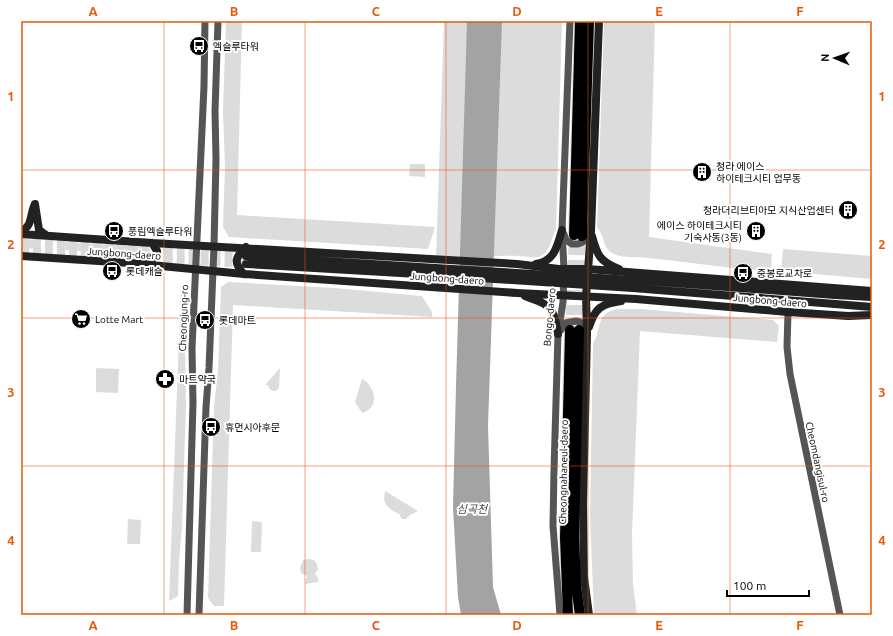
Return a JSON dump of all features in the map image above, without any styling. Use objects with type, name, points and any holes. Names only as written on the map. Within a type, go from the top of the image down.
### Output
[{"type":"highway","points":[[580,21],[582,234]]},
{"type":"highway","points":[[582,234],[589,21]]},
{"type":"highway","name":"Cheongnahaneul-daero","points":[[568,615],[565,538],[579,331]]},
{"type":"highway","name":"Cheongnahaneul-daero","points":[[579,331],[574,536],[576,585],[580,615]]},
{"type":"main road","points":[[589,615],[584,577],[579,331],[586,296],[588,269],[582,234],[599,21]]},
{"type":"main road","points":[[21,231],[27,228],[30,224],[35,204],[39,230],[47,236]]},
{"type":"main road","points":[[517,264],[536,264],[550,259],[555,251],[562,230]]},
{"type":"main road","name":"Jungbong-daero","points":[[21,234],[517,264],[564,269],[588,269],[872,290]]},
{"type":"main road","points":[[582,234],[604,262],[616,268],[640,273]]},
{"type":"main road","points":[[130,263],[145,261],[157,256],[157,251],[152,243]]},
{"type":"main road","points":[[244,274],[236,261],[239,253],[246,247]]},
{"type":"main road","name":"Jungbong-daero","points":[[21,256],[130,263],[244,274],[435,286],[517,293],[636,299],[788,312],[848,316],[872,315]]},
{"type":"main road","name":"Jungbong-daero","points":[[246,260],[435,272],[633,288],[835,300],[872,307]]},
{"type":"main road","points":[[517,293],[545,303],[551,308],[555,318],[558,334]]},
{"type":"main road","name":"Jungbong-daero","points":[[835,300],[872,297]]},
{"type":"main road","points":[[579,331],[595,313],[606,304],[636,299]]},
{"type":"street","name":"Cheongjung-ro","points":[[187,615],[193,403],[191,359],[204,86],[205,21]]},
{"type":"street","points":[[199,615],[206,407],[214,246],[216,159],[215,111],[218,21]]},
{"type":"street","name":"Bongo-daero","points":[[560,615],[553,526],[558,334],[563,295],[564,269],[562,230],[570,21]]},
{"type":"street","points":[[562,230],[566,240],[572,244],[583,242],[582,234]]},
{"type":"street","name":"Cheomdangisul-ro","points":[[788,312],[787,347],[790,374],[840,615]]},
{"type":"street","points":[[558,334],[565,323],[576,321],[580,322],[579,331]]},
{"type":"shaded area","points":[[226,21],[242,21],[237,215],[435,227],[428,249],[229,237],[223,227],[225,167],[223,112]]},
{"type":"shaded area","points":[[444,21],[562,21],[556,230],[548,248],[541,256],[436,259]]},
{"type":"shaded area","points":[[604,21],[655,21],[649,237],[772,254],[771,271],[644,257],[625,257],[612,253],[607,248],[600,231],[597,228]]},
{"type":"shaded area","points":[[410,164],[425,164],[425,177],[409,176]]},
{"type":"shaded area","points":[[21,239],[39,240],[39,249],[21,248]]},
{"type":"shaded area","points":[[65,242],[146,247],[150,249],[151,252],[144,256],[65,250]]},
{"type":"shaded area","points":[[783,249],[872,256],[872,279],[781,271]]},
{"type":"shaded area","points":[[228,282],[335,288],[422,296],[432,312],[432,317],[233,305],[224,606],[214,606],[208,598],[214,407],[218,370],[221,287]]},
{"type":"shaded area","points":[[181,285],[187,286],[185,341],[186,405],[182,527],[178,596],[169,601]]},
{"type":"shaded area","points":[[617,309],[641,309],[773,320],[779,326],[777,342],[640,331],[632,534],[633,585],[637,615],[594,615],[590,516],[593,344],[602,318],[610,311]]},
{"type":"shaded area","points":[[96,368],[119,369],[118,393],[96,392]]},
{"type":"shaded area","points":[[280,368],[279,388],[276,391],[273,391],[268,385],[265,385]]},
{"type":"shaded area","points":[[362,379],[367,382],[373,392],[374,402],[372,407],[362,413],[355,402]]},
{"type":"shaded area","points":[[385,491],[418,511],[406,519],[402,519],[399,514],[387,506],[384,500]]},
{"type":"shaded area","points":[[128,519],[141,520],[140,544],[127,544]]},
{"type":"shaded area","points":[[252,521],[262,522],[261,552],[251,552]]},
{"type":"shaded area","points":[[303,560],[314,560],[317,564],[318,569],[315,574],[318,578],[318,582],[305,584],[307,576],[301,573],[300,568]]},
{"type":"water","name":"심곡천","points":[[467,21],[502,21],[488,426],[493,587],[501,615],[461,615],[458,597],[453,507]]},
{"type":"tunnel","points":[[570,330],[574,235]]},
{"type":"tunnel","points":[[579,330],[582,236]]},
{"type":"tunnel","points":[[21,242],[245,256]]},
{"type":"tunnel","points":[[21,250],[244,264]]},
{"type":"place","name":"엑슬루타워","points":[[199,46]]},
{"type":"place","name":"청라 에이스 하이테크시티 업무동","points":[[702,172]]},
{"type":"place","name":"청라더리브티아모 지식산업센터","points":[[848,210]]},
{"type":"place","name":"풍림엑슬루타워","points":[[114,231]]},
{"type":"place","name":"에이스 하이테크시티 기숙사동(3동)","points":[[756,231]]},
{"type":"place","name":"롯데캐슬","points":[[112,271]]},
{"type":"place","name":"중봉로교차로","points":[[743,273]]},
{"type":"place","name":"Lotte Mart","points":[[81,319]]},
{"type":"place","name":"롯데마트","points":[[205,320]]},
{"type":"place","name":"마트약국","points":[[165,379]]},
{"type":"place","name":"휴먼시아후문","points":[[211,427]]}]
